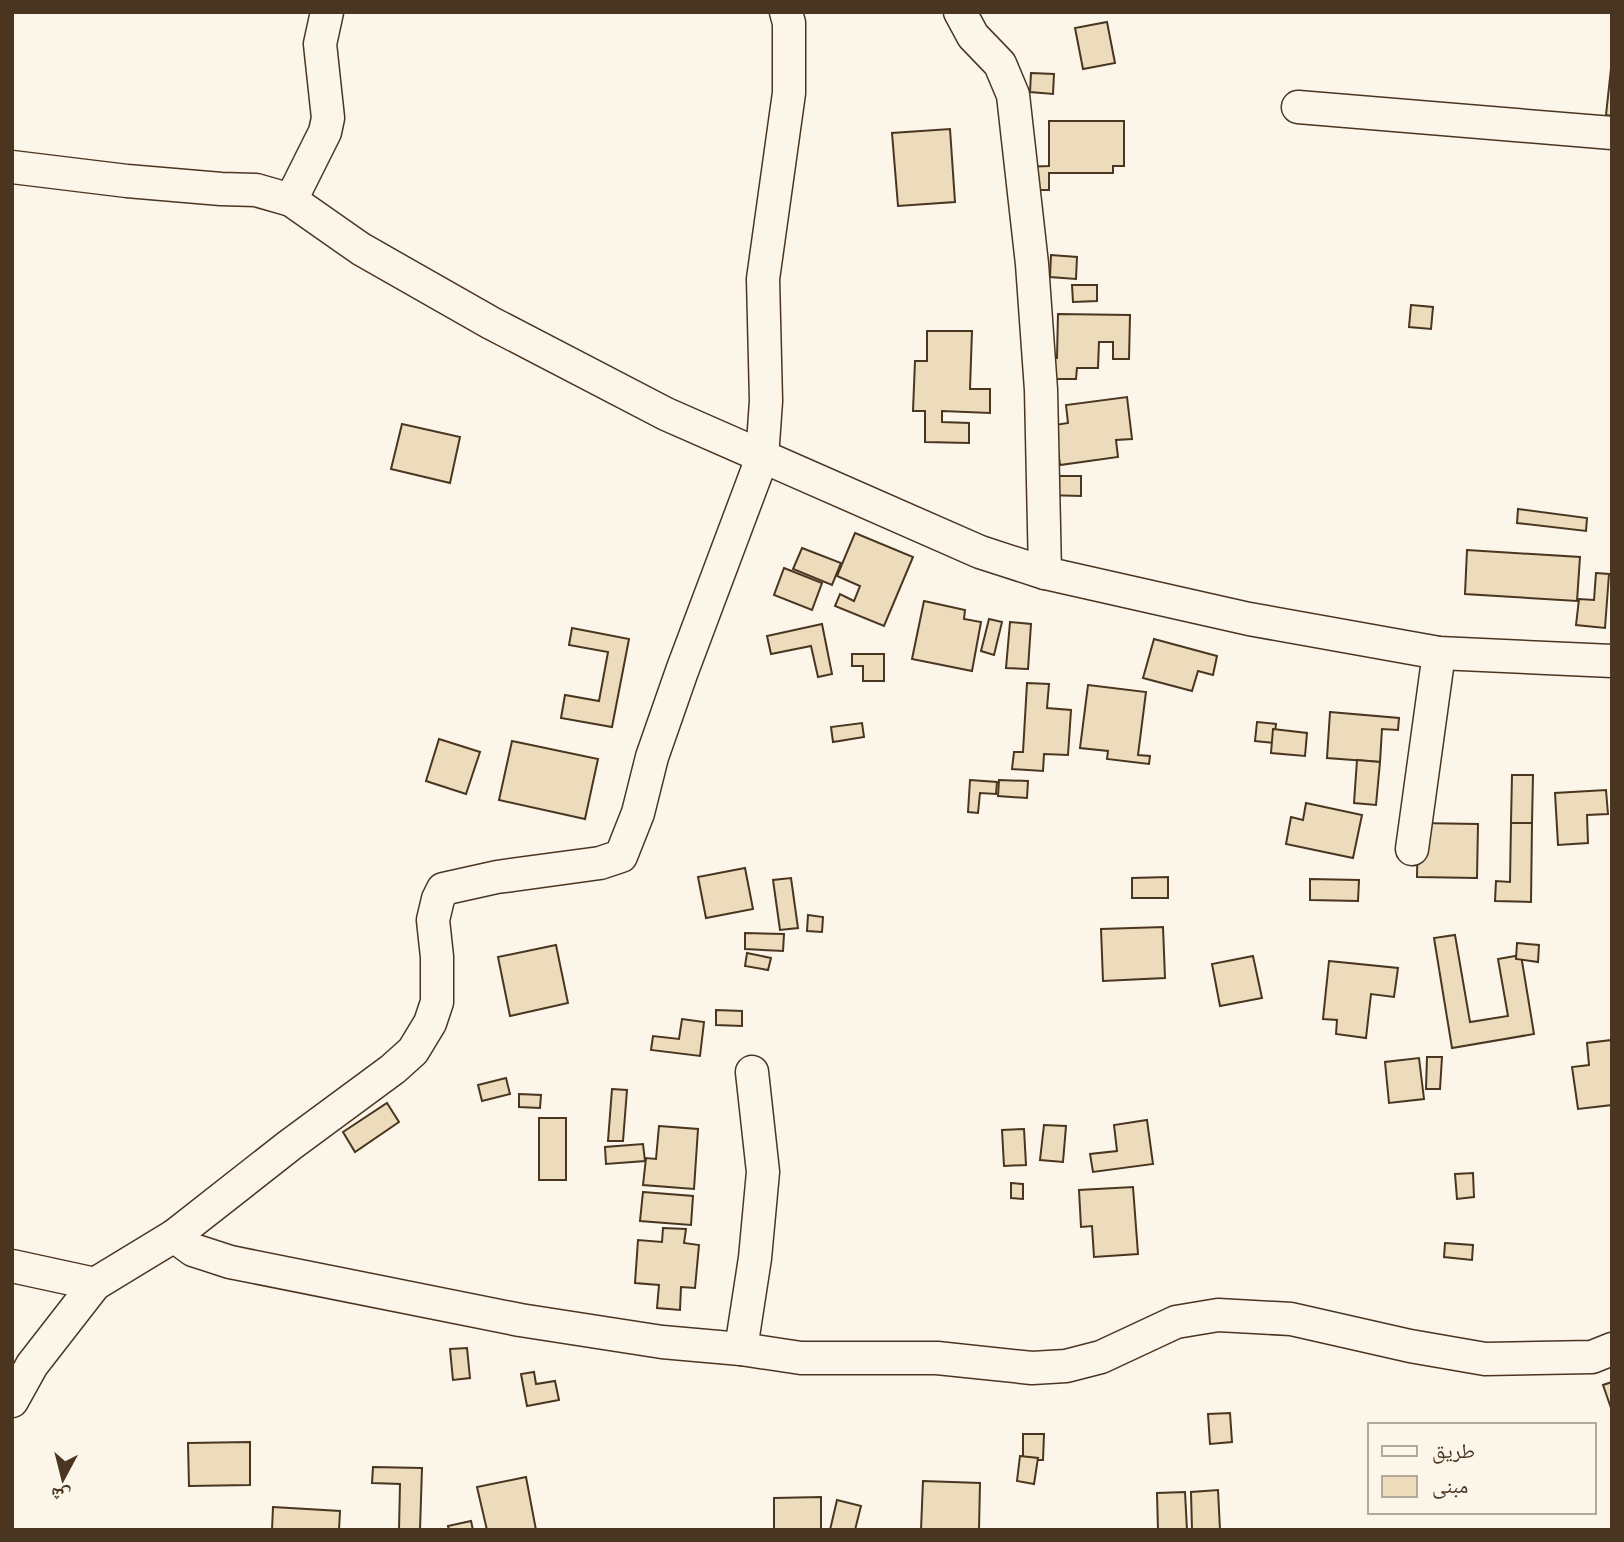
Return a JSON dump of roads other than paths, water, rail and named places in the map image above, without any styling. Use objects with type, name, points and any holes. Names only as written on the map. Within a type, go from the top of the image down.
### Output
[{"type":"street","points":[[291,200],[325,132],[328,118],[320,44],[327,12]]},
{"type":"street","points":[[12,1401],[32,1364],[95,1284],[174,1236],[413,1051],[430,1023],[438,1002],[433,920],[443,889],[497,877],[600,863],[621,856],[638,813],[652,757],[678,683],[762,458],[766,401],[763,279],[789,93],[789,23],[786,12]]},
{"type":"street","points":[[960,12],[973,36],[1000,64],[1013,95],[1032,264],[1041,390],[1045,573]]},
{"type":"street","points":[[1298,107],[1612,132]]},
{"type":"street","points":[[12,167],[127,181],[256,190],[291,200],[361,249],[491,323],[666,414],[980,552],[1045,573],[1250,619],[1439,653],[1612,661]]},
{"type":"street","points":[[1412,849],[1439,653]]},
{"type":"street","points":[[741,1349],[755,1258],[763,1172],[752,1072]]},
{"type":"street","points":[[174,1236],[193,1250],[264,1269],[520,1320],[662,1342],[801,1358],[937,1358],[1032,1368],[1066,1366],[1101,1357],[1176,1322],[1218,1315],[1291,1319],[1410,1346],[1486,1359],[1592,1357],[1612,1349]]},
{"type":"street","points":[[12,1266],[95,1284]]}]
